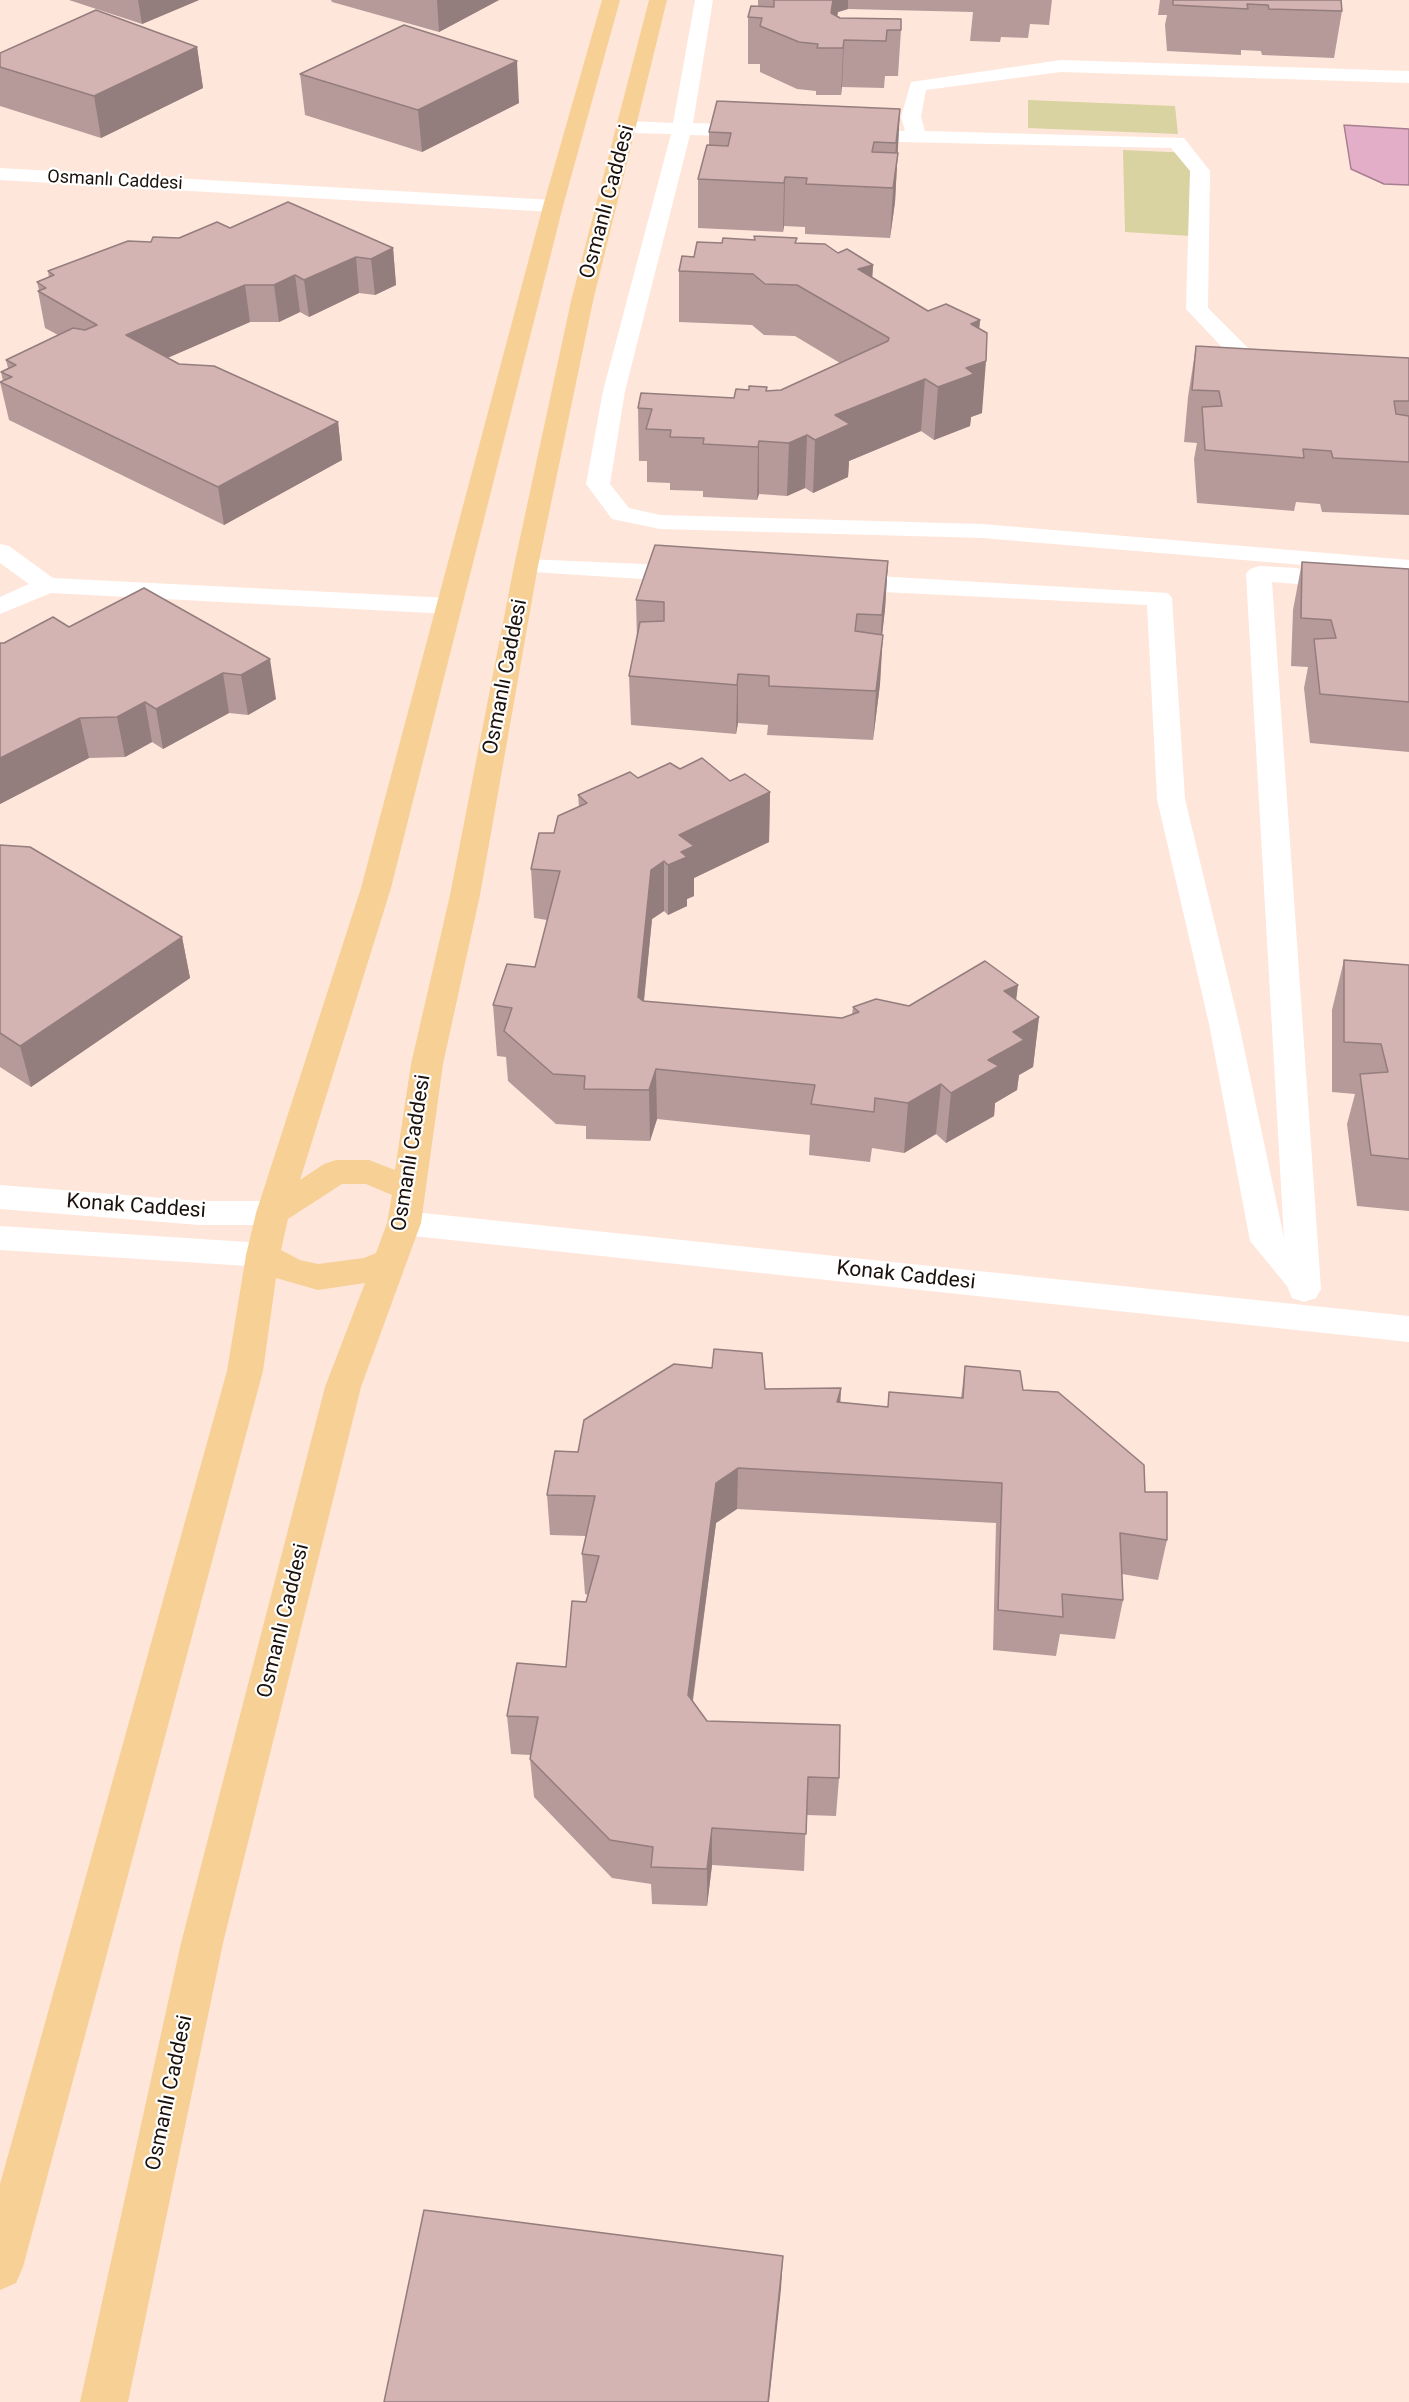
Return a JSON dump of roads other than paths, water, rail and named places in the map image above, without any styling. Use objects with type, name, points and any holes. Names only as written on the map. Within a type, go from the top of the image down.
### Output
[{"type":"main road","points":[[0,2267],[245,1371],[262,1255],[273,1214],[376,888],[553,206],[611,0]]},
{"type":"main road","name":"Osmanlı Caddesi","points":[[104,2402],[205,1932],[343,1387],[404,1224],[427,1064],[465,895],[526,566],[582,301],[628,127],[658,0]]},
{"type":"main road","points":[[273,1214],[336,1172],[369,1172],[410,1189]]},
{"type":"main road","points":[[262,1255],[290,1270],[318,1277],[368,1270],[390,1262]]},
{"type":"street","points":[[704,0],[682,129],[614,392],[598,484],[621,514],[660,522],[982,531],[1409,567]]},
{"type":"street","points":[[917,137],[911,117],[918,86],[1061,66],[1409,77]]},
{"type":"street","points":[[628,127],[774,132]]},
{"type":"street","points":[[831,134],[1177,142],[1200,171],[1197,309],[1243,356],[1290,361]]},
{"type":"street","name":"Osmanlı Caddesi","points":[[0,174],[553,206]]},
{"type":"street","points":[[0,550],[47,585]]},
{"type":"street","points":[[526,566],[717,576]]},
{"type":"street","points":[[1306,1318],[1259,574],[1409,584]]},
{"type":"street","points":[[812,580],[1159,598],[1171,799],[1224,1024],[1267,1241],[1303,1282]]},
{"type":"street","points":[[0,606],[47,585],[449,606]]},
{"type":"street","name":"Konak Caddesi","points":[[0,1197],[200,1213],[273,1214]]},
{"type":"street","name":"Konak Caddesi","points":[[404,1224],[1409,1329]]},
{"type":"street","name":"Konak Caddesi","points":[[0,1238],[262,1255]]}]
